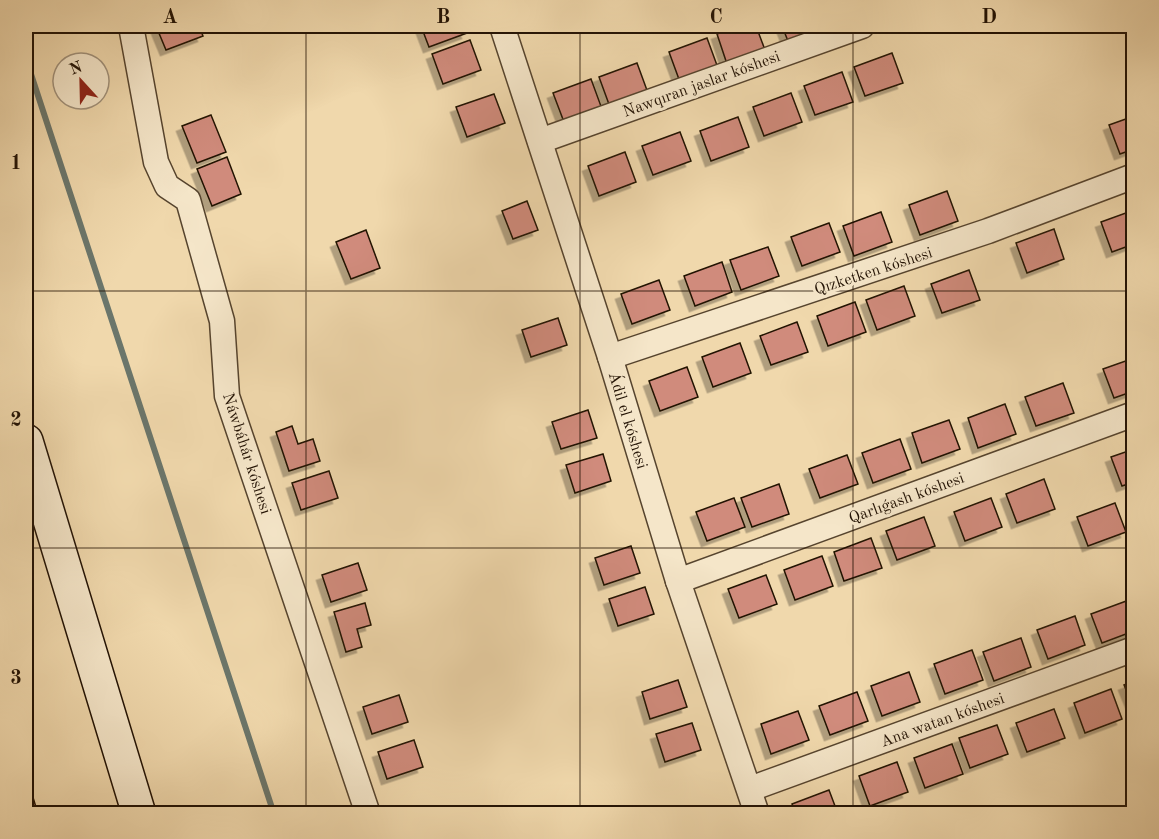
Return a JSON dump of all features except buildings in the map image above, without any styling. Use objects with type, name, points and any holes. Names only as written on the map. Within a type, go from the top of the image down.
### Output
[{"type":"main road","points":[[26,441],[139,813]]},
{"type":"street","name":"Náwbáhár kóshesi","points":[[131,26],[156,162],[167,186],[188,200],[222,321],[227,396],[368,813]]},
{"type":"street","name":"Ádil el kóshesi","points":[[502,26],[610,357],[678,581],[757,813]]},
{"type":"street","name":"Nawqıran jaslar kóshesi","points":[[540,141],[862,26]]},
{"type":"street","name":"Qızketken kóshesi","points":[[610,357],[988,231],[1134,176]]},
{"type":"street","name":"Qarlıǵash kóshesi","points":[[678,581],[1134,414]]},
{"type":"street","name":"Ana watan kóshesi","points":[[750,789],[1134,649]]},
{"type":"waterway","points":[[26,59],[274,814]]}]
